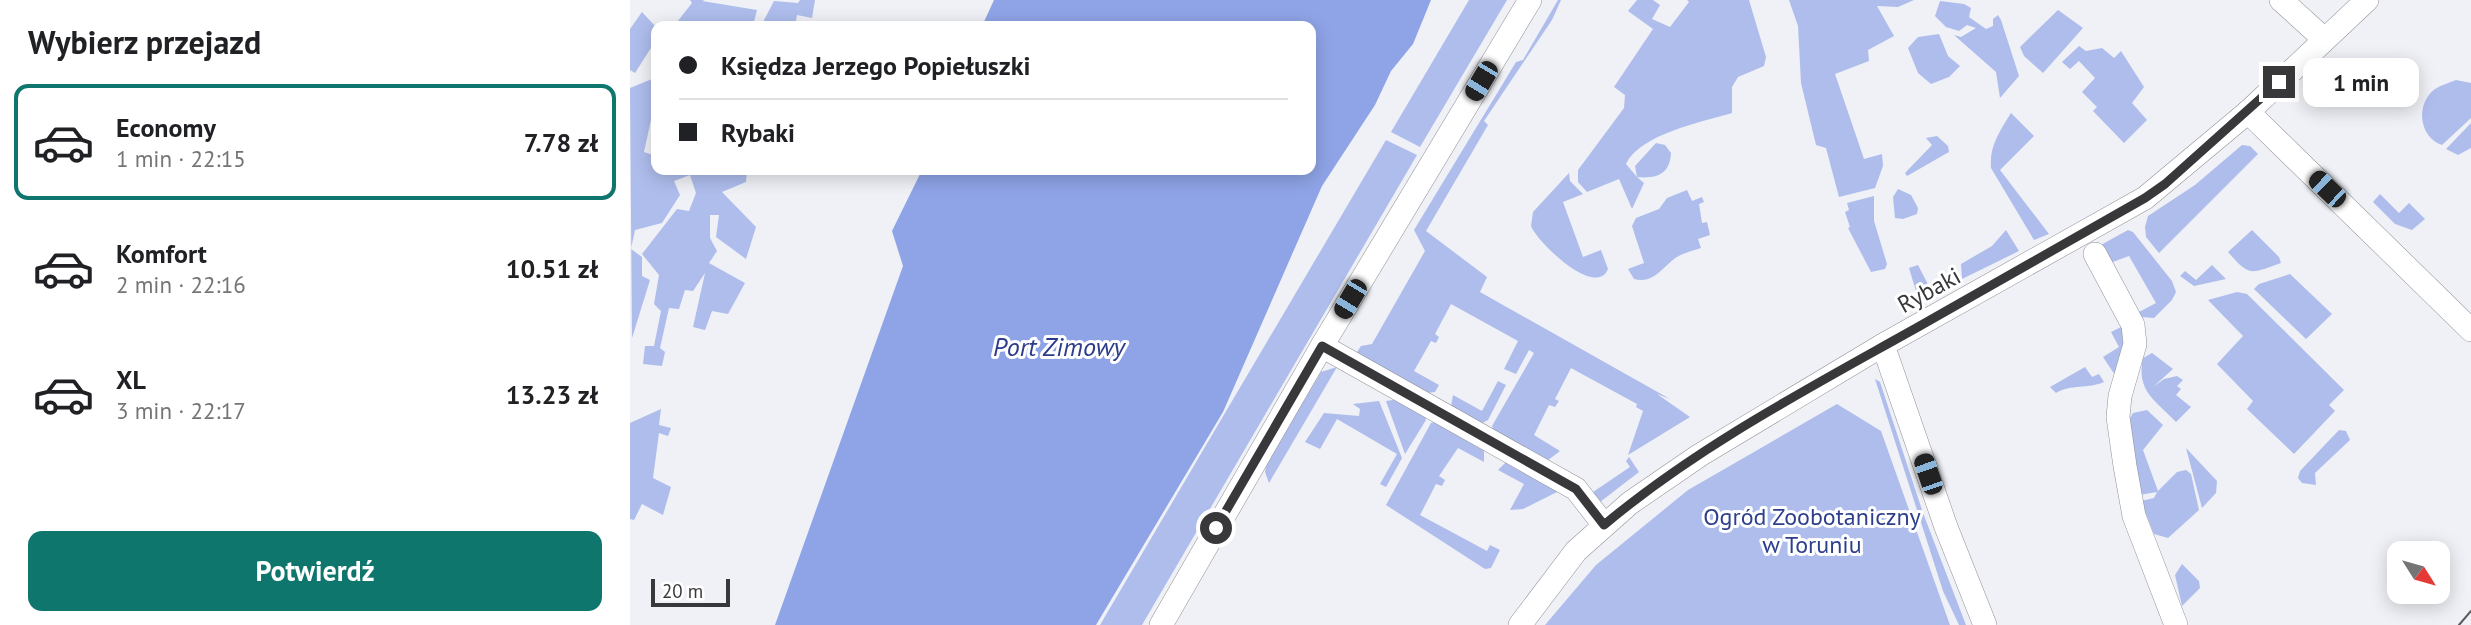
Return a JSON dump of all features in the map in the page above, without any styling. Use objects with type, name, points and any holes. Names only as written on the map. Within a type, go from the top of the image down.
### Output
[{"type":"street","points":[[1161,625],[1322,346],[1530,0]]},
{"type":"street","points":[[2281,0],[2324,40]]},
{"type":"street","name":"Rybaki","points":[[1520,625],[1576,551],[1604,525],[1700,454],[1883,345],[2145,198],[2248,112],[2367,0]]},
{"type":"street","points":[[2248,112],[2471,330]]},
{"type":"street","points":[[2095,254],[2133,325],[2135,344],[2120,396],[2118,418],[2134,516],[2176,625]]},
{"type":"street","points":[[1883,345],[1946,527],[1985,625]]},
{"type":"street","points":[[1322,346],[1576,489],[1604,525]]},
{"type":"green space","points":[[690,0],[705,0],[702,1],[757,10],[754,21],[678,21],[692,3]]},
{"type":"green space","points":[[800,0],[815,0],[812,18],[797,15],[796,21],[764,21],[774,1],[798,3]]},
{"type":"green space","points":[[1469,0],[1507,0],[1420,147],[1391,132]]},
{"type":"green space","points":[[1558,0],[1561,0],[1552,20],[1484,121],[1488,125],[1426,231],[1487,277],[1480,292],[1670,399],[1657,394],[1690,417],[1628,455],[1643,411],[1636,407],[1637,404],[1571,368],[1555,399],[1559,401],[1555,407],[1549,405],[1534,435],[1560,451],[1547,461],[1494,431],[1492,426],[1534,353],[1529,350],[1516,374],[1504,369],[1518,341],[1451,304],[1435,334],[1439,337],[1436,343],[1431,341],[1414,371],[1439,385],[1435,392],[1425,393],[1355,355],[1361,346],[1372,344],[1425,251],[1414,230],[1516,62],[1523,60]]},
{"type":"green space","points":[[1637,0],[1653,0],[1660,5],[1652,19],[1670,27],[1689,2],[1687,0],[1749,0],[1766,57],[1764,66],[1738,77],[1732,87],[1732,113],[1658,137],[1633,154],[1626,164],[1644,183],[1632,209],[1619,179],[1587,192],[1578,182],[1578,170],[1624,108],[1625,95],[1614,87],[1653,29],[1628,11]]},
{"type":"green space","points":[[1789,0],[1914,0],[1898,7],[1877,6],[1894,36],[1868,50],[1869,61],[1835,74],[1864,159],[1882,154],[1883,166],[1875,188],[1839,197],[1826,148],[1816,145],[1801,83],[1798,26]]},
{"type":"green space","points":[[1940,1],[1964,4],[1971,8],[1969,17],[1986,29],[1993,26],[1993,19],[1998,15],[2019,76],[2000,98],[1996,72],[1954,35],[1961,37],[1976,28],[1967,25],[1959,31],[1946,27],[1935,16]]},
{"type":"green space","points":[[2058,10],[2083,28],[2043,73],[2024,56],[2020,47]]},
{"type":"green space","points":[[642,12],[651,22],[651,48],[635,73],[630,70],[630,29]]},
{"type":"green space","points":[[1939,34],[1948,56],[1960,66],[1949,77],[1931,84],[1918,73],[1908,48],[1918,37]]},
{"type":"green space","points":[[2079,46],[2086,51],[2102,48],[2114,58],[2121,51],[2144,87],[2132,103],[2147,120],[2124,143],[2093,111],[2097,107],[2082,92],[2095,78],[2079,61],[2070,69],[2062,62]]},
{"type":"green space","points":[[651,79],[651,120],[644,152],[651,154],[651,175],[690,175],[674,181],[680,195],[662,223],[635,230],[631,248],[630,88]]},
{"type":"green space","points":[[2456,80],[2471,83],[2471,118],[2442,145],[2428,135],[2422,120],[2422,111],[2424,103],[2435,89]]},
{"type":"green space","points":[[2011,113],[2034,136],[2000,170],[2049,234],[2034,240],[1991,168],[1994,146]]},
{"type":"green space","points":[[2471,123],[2471,148],[2458,155],[2446,149]]},
{"type":"green space","points":[[1937,136],[1948,146],[1949,152],[1907,176],[1905,173],[1932,145],[1926,138]]},
{"type":"green space","points":[[1386,140],[1417,155],[1142,625],[1100,625]]},
{"type":"green space","points":[[1656,143],[1665,145],[1671,153],[1665,170],[1656,176],[1637,177],[1635,166]]},
{"type":"green space","points":[[2242,145],[2250,146],[2258,154],[2159,253],[2146,237],[2148,216],[2195,185]]},
{"type":"green space","points":[[1569,173],[1570,181],[1583,194],[1563,202],[1583,257],[1601,250],[1608,269],[1601,276],[1592,277],[1567,265],[1544,244],[1531,226],[1533,212]]},
{"type":"green space","points":[[690,175],[747,175],[746,182],[722,192],[756,227],[746,259],[716,237],[719,215],[710,215],[710,238],[717,251],[709,263],[745,283],[728,314],[712,311],[705,330],[693,327],[705,273],[693,291],[685,290],[679,309],[669,308],[660,348],[665,352],[662,366],[643,364],[645,346],[654,346],[661,311],[654,304],[659,275],[642,254],[677,209],[689,211],[696,193]]},
{"type":"green space","points":[[1898,189],[1911,195],[1918,208],[1917,214],[1903,219],[1895,218],[1893,197]]},
{"type":"green space","points":[[1687,190],[1692,201],[1702,197],[1704,202],[1699,204],[1702,223],[1707,222],[1710,235],[1698,239],[1701,248],[1677,257],[1652,278],[1634,279],[1628,269],[1644,263],[1632,226],[1636,218],[1659,209],[1667,198]]},
{"type":"green space","points":[[2380,194],[2399,213],[2409,203],[2425,219],[2412,230],[2395,224],[2373,202]]},
{"type":"green space","points":[[1874,196],[1874,221],[1887,264],[1885,269],[1871,272],[1848,228],[1850,227],[1845,212],[1849,210],[1847,203]]},
{"type":"green space","points":[[2006,230],[2019,251],[1962,279],[1961,264],[1992,246]]},
{"type":"green space","points":[[2128,230],[2133,232],[2172,281],[2176,292],[2172,300],[2154,318],[2141,317],[2137,313],[2156,303],[2129,256],[2110,263],[2099,246]]},
{"type":"green space","points":[[2252,230],[2279,257],[2281,263],[2251,271],[2241,266],[2228,252]]},
{"type":"green space","points":[[631,249],[642,257],[642,276],[650,280],[632,338]]},
{"type":"green space","points":[[1918,265],[1933,294],[1919,301],[1909,268]]},
{"type":"green space","points":[[2212,265],[2226,279],[2194,286],[2180,276],[2185,271],[2196,280]]},
{"type":"green space","points":[[2290,274],[2332,314],[2306,339],[2254,289],[2259,284]]},
{"type":"green space","points":[[2237,292],[2247,294],[2344,390],[2329,405],[2335,411],[2294,454],[2247,409],[2253,401],[2217,364],[2243,336],[2208,300]]},
{"type":"green space","points":[[2123,326],[2125,342],[2115,375],[2103,357],[2119,347],[2111,332]]},
{"type":"green space","points":[[2152,353],[2173,369],[2153,387],[2164,379],[2177,376],[2183,380],[2177,386],[2181,389],[2176,395],[2191,407],[2176,422],[2154,401],[2142,379],[2143,358]]},
{"type":"green space","points":[[1337,367],[1269,483],[1265,472],[1267,462],[1321,372]]},
{"type":"green space","points":[[2085,367],[2092,377],[2099,374],[2104,382],[2067,388],[2056,393],[2050,387]]},
{"type":"green space","points":[[1875,379],[1880,382],[1923,513],[1966,625],[1959,625],[1943,591]]},
{"type":"green space","points":[[1498,381],[1506,385],[1488,420],[1482,423],[1451,406],[1453,395],[1482,411]]},
{"type":"green space","points":[[1400,399],[1424,412],[1426,420],[1405,454],[1386,401]]},
{"type":"green space","points":[[1379,401],[1402,458],[1386,487],[1380,484],[1397,454],[1337,419],[1320,449],[1305,442],[1324,413],[1359,416],[1360,409],[1353,404]]},
{"type":"green space","name":"Ogród Zoobotaniczny w Toruniu","points":[[1837,404],[1881,431],[1950,625],[1545,625],[1596,565],[1688,490]]},
{"type":"green space","points":[[661,409],[659,425],[671,428],[668,436],[659,433],[653,478],[671,487],[663,515],[642,504],[634,520],[630,519],[630,423]]},
{"type":"green space","points":[[2147,410],[2163,425],[2143,450],[2158,491],[2177,472],[2186,470],[2191,474],[2199,510],[2168,538],[2154,534],[2141,501],[2154,498],[2157,492],[2139,495],[2130,418],[2133,413]]},
{"type":"green space","points":[[1439,421],[1484,449],[1484,462],[1458,448],[1439,476],[1445,480],[1442,486],[1436,484],[1420,515],[1487,551],[1490,545],[1500,550],[1491,568],[1485,569],[1386,505],[1431,423]]},
{"type":"green space","points":[[2339,430],[2346,431],[2350,440],[2315,473],[2316,485],[2302,483],[2298,478],[2300,471]]},
{"type":"green space","points":[[2186,448],[2217,481],[2216,493],[2202,508]]},
{"type":"green space","points":[[1629,457],[1639,472],[1600,502],[1593,492],[1630,467],[1626,461]]},
{"type":"green space","points":[[1508,460],[1563,489],[1523,509],[1510,510],[1524,484],[1498,470]]},
{"type":"green space","points":[[2182,564],[2199,581],[2200,588],[2182,606],[2175,575]]},
{"type":"water","name":"Port Zimowy","points":[[994,0],[1431,0],[1413,44],[1391,71],[1375,105],[1322,186],[1223,412],[1096,625],[775,625],[903,266],[892,231],[920,175],[1316,175],[1316,21],[984,21]]},
{"type":"tram line","points":[[2459,625],[2471,611]]},
{"type":"route","points":[[1216,528],[1322,346],[1576,489],[1604,525],[1676,470],[1746,426],[1883,345],[2145,198],[2165,184],[2279,82]]}]
